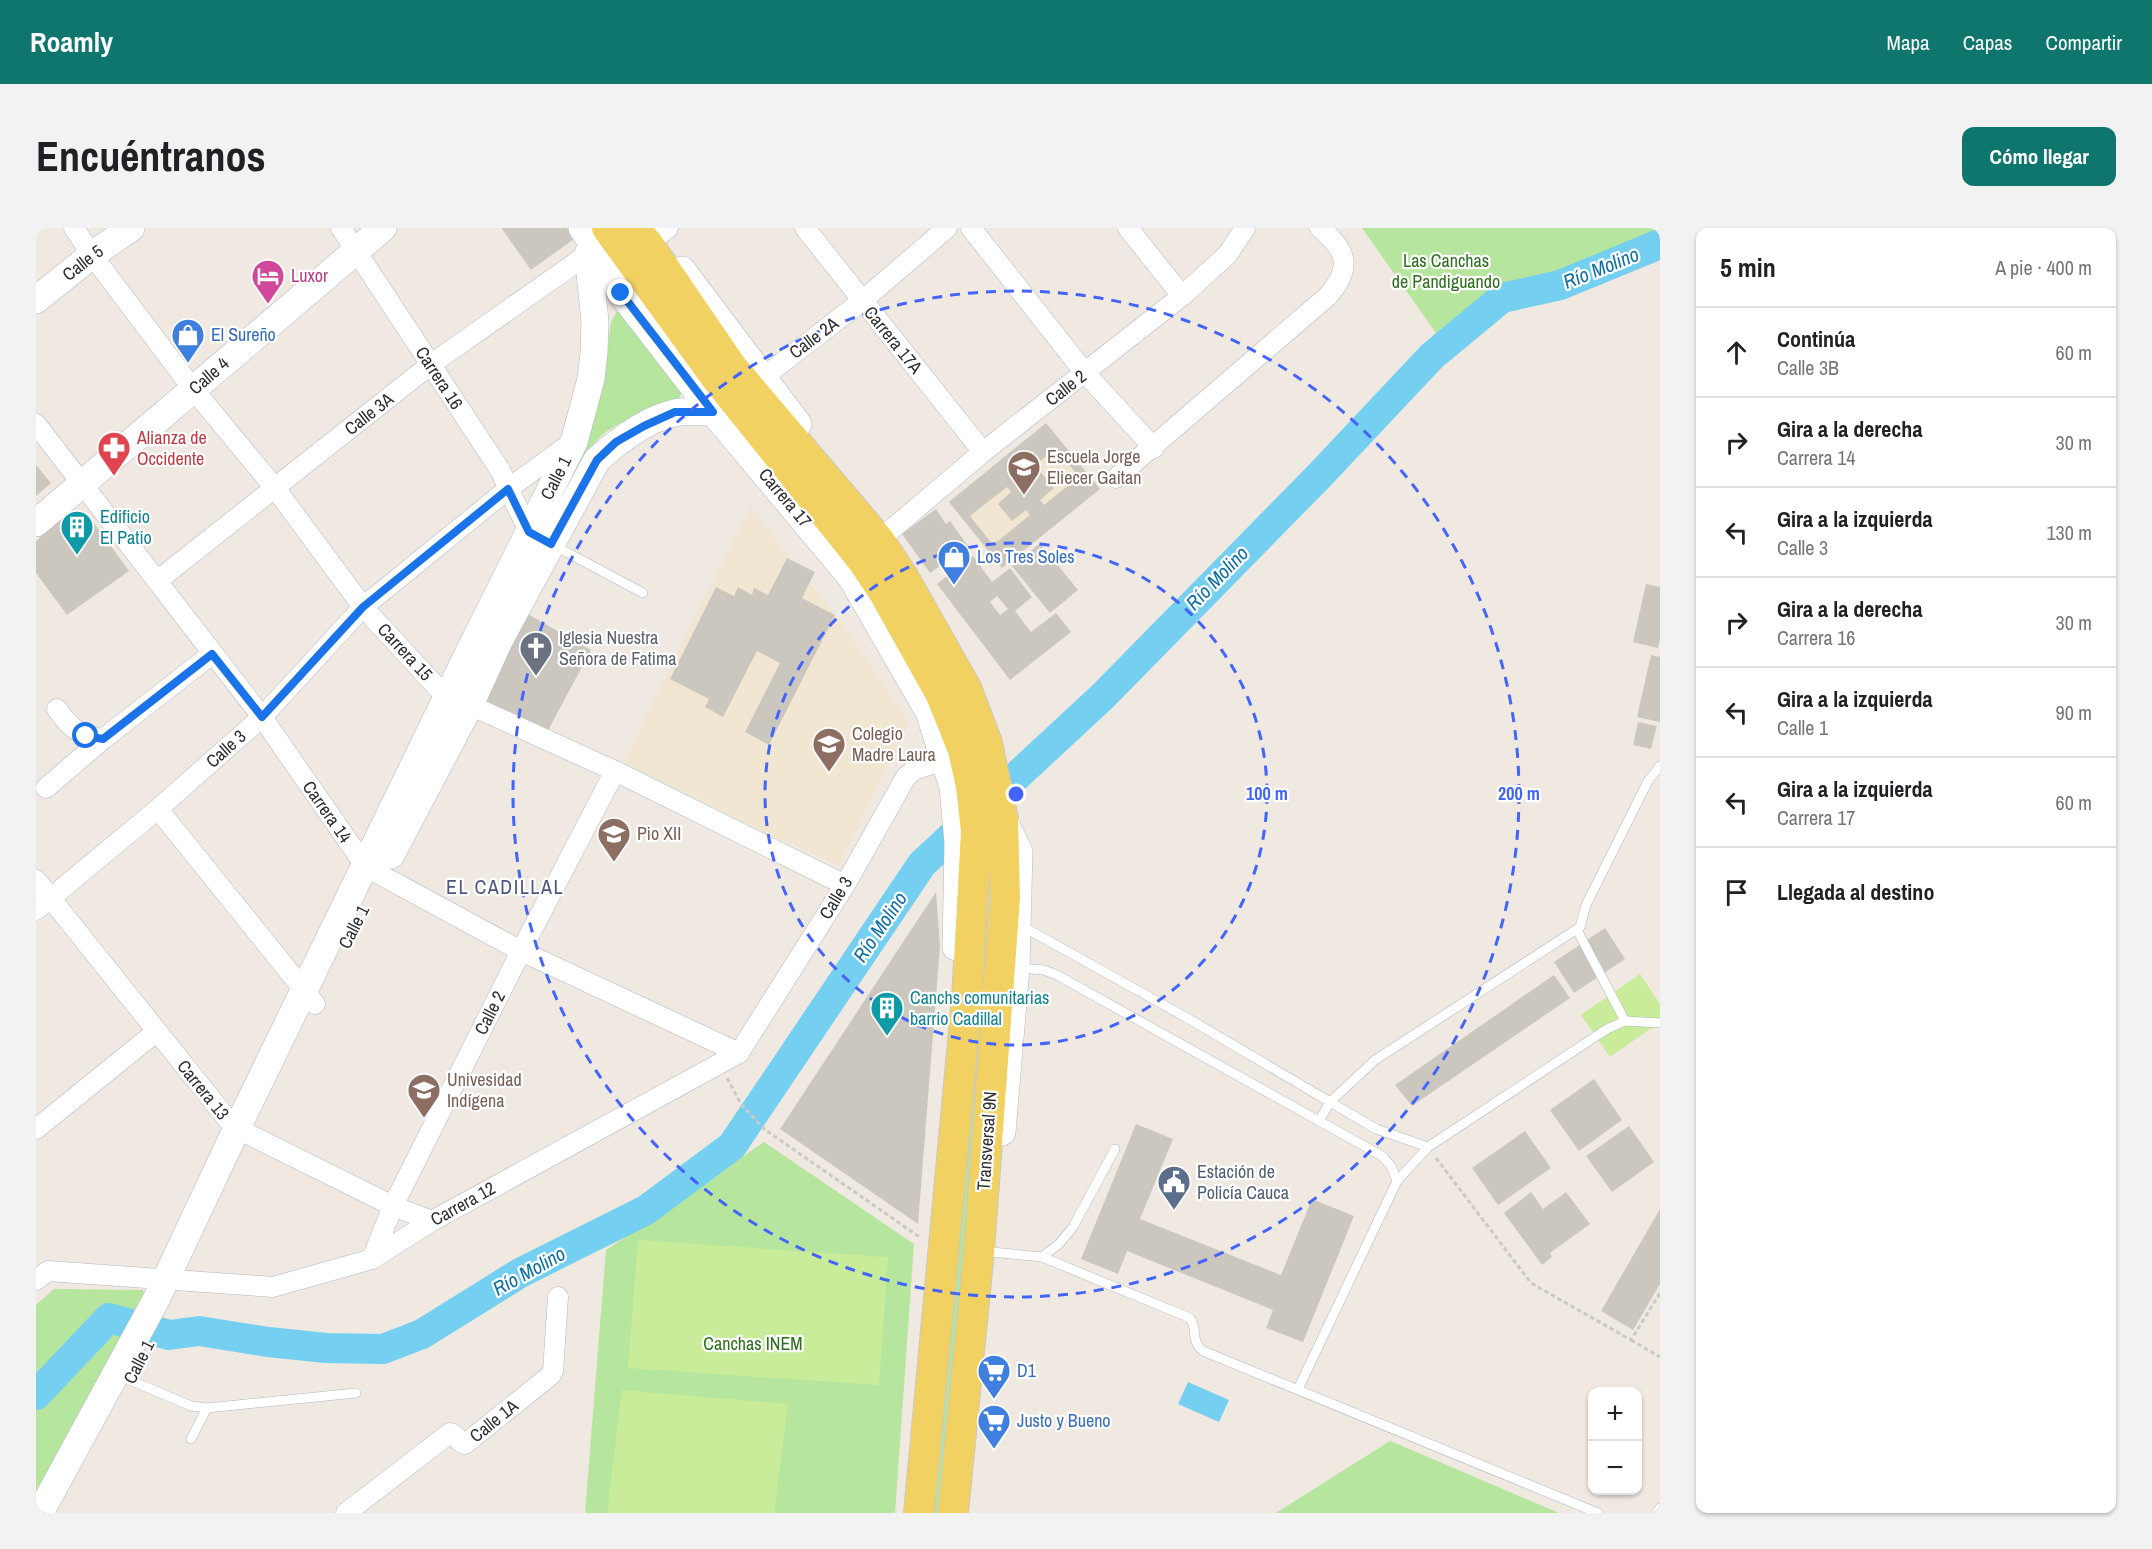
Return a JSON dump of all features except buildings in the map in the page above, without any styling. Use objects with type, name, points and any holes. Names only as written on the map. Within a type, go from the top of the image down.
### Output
[{"type":"main road","name":"Calle 5","points":[[36,300],[92,255],[131,228]]},
{"type":"main road","name":"Calle 4","points":[[36,523],[383,228]]},
{"type":"main road","points":[[653,230],[762,378],[878,527],[879,540]]},
{"type":"main road","points":[[653,230],[648,244],[732,367],[879,540],[905,580],[966,688],[987,742],[972,780]]},
{"type":"main road","name":"Carrera 17","points":[[593,239],[621,293],[713,412],[851,577],[929,712],[944,760],[972,780]]},
{"type":"main road","name":"Carrera 17","points":[[593,239],[716,378],[862,560],[884,593],[941,695],[963,750],[972,780]]},
{"type":"main road","name":"Calle 1","points":[[61,1513],[242,1132],[540,538],[574,442],[591,379],[595,321],[593,239]]},
{"type":"main road","name":"Calle 1","points":[[540,538],[597,460],[616,442],[675,412],[713,412]]},
{"type":"main road","name":"Transversal 9N","points":[[953,1513],[986,1251],[1005,898],[1003,819],[972,780]]},
{"type":"main road","name":"Transversal 9N","points":[[905,1513],[946,1113],[972,780]]},
{"type":"main road","points":[[967,1513],[986,1251],[1016,967],[1019,852],[1003,819]]},
{"type":"main road","name":"Transversal 9N","points":[[919,1513],[967,998],[967,837]]},
{"type":"main road","points":[[946,1113],[959,1084]]},
{"type":"main road","name":"Calle 1","points":[[40,1513],[128,1368]]},
{"type":"street","name":"Carrera 15","points":[[74,228],[193,389],[275,488],[363,607],[458,701],[615,771],[845,885]]},
{"type":"street","name":"Carrera 16","points":[[340,228],[500,470],[508,489],[540,538]]},
{"type":"street","name":"Carrera 17A","points":[[805,228],[983,452]]},
{"type":"street","name":"Calle 2A","points":[[762,378],[862,301],[947,228]]},
{"type":"street","points":[[971,228],[1085,373],[1154,448]]},
{"type":"street","points":[[1128,228],[1182,296]]},
{"type":"street","name":"Calle 2","points":[[879,540],[983,452],[1182,296],[1228,254],[1245,228]]},
{"type":"street","points":[[1116,478],[1154,448],[1328,296],[1338,284],[1344,272],[1345,262],[1339,249],[1320,228]]},
{"type":"street","name":"Calle 3A","points":[[157,581],[593,239]]},
{"type":"street","name":"Carrera 14","points":[[36,424],[262,717],[373,871],[521,951],[739,1053]]},
{"type":"street","name":"Calle 3","points":[[43,904],[158,809],[262,717],[363,607],[508,489],[574,442]]},
{"type":"street","points":[[46,788],[103,739],[212,654]]},
{"type":"street","points":[[57,709],[65,720],[86,736],[103,739]]},
{"type":"street","name":"Calle 3","points":[[739,1053],[845,885],[906,777],[914,771],[944,760]]},
{"type":"street","name":"Calle 2","points":[[372,1259],[393,1206],[521,951],[615,771]]},
{"type":"street","points":[[158,809],[309,998]]},
{"type":"street","name":"Carrera 13","points":[[36,880],[43,904],[242,1132],[393,1206],[432,1221]]},
{"type":"street","points":[[36,1129],[156,1032]]},
{"type":"street","name":"Carrera 12","points":[[168,1290],[273,1287],[372,1259],[432,1221],[739,1053]]},
{"type":"street","points":[[40,1269],[168,1290]]},
{"type":"street","name":"Calle 1A","points":[[352,1511],[450,1433],[465,1444],[551,1375],[558,1297]]},
{"type":"lane","points":[[540,538],[643,593]]},
{"type":"lane","points":[[1319,1121],[1330,1102],[1375,1060],[1576,930],[1582,923],[1586,905],[1648,781],[1660,766]]},
{"type":"lane","points":[[1017,923],[1189,1019],[1376,1129],[1428,1147]]},
{"type":"lane","points":[[1576,930],[1625,1021]]},
{"type":"lane","points":[[1016,967],[1044,970],[1057,975],[1382,1156],[1391,1166],[1397,1181]]},
{"type":"lane","points":[[1298,1389],[1397,1181],[1428,1147],[1607,1029],[1625,1021],[1660,1023]]},
{"type":"lane","points":[[1042,1257],[1059,1244],[1073,1227],[1115,1149]]},
{"type":"lane","points":[[986,1251],[1042,1257],[1190,1318],[1193,1323],[1194,1339],[1203,1351],[1598,1513]]},
{"type":"lane","points":[[128,1368],[191,1406],[207,1408],[356,1393]]},
{"type":"lane","points":[[191,1439],[207,1408]]},
{"type":"lane","points":[[1656,1513],[1660,1509]]},
{"type":"path","points":[[719,1064],[741,1104],[764,1129],[932,1246]]},
{"type":"path","points":[[1428,1147],[1531,1283],[1660,1357]]},
{"type":"path","points":[[1631,1340],[1660,1293]]},
{"type":"shaded area","name":"Escuela Jorge Eliecer Gaitan","points":[[1046,423],[1100,489],[1002,568],[949,502]]},
{"type":"shaded area","points":[[750,507],[845,627],[909,722],[839,866],[748,825],[623,763]]},
{"type":"green space","name":"Las Canchas de Pandiguando","points":[[1362,228],[1660,228],[1660,231],[1567,269],[1496,286],[1436,333]]},
{"type":"green space","points":[[619,308],[681,392],[680,398],[625,421],[606,432],[589,450],[567,488],[563,488],[606,358],[611,322]]},
{"type":"green space","points":[[992,837],[977,1090],[944,1513],[932,1513],[982,838]]},
{"type":"green space","points":[[1640,974],[1660,1004],[1660,1022],[1610,1057],[1581,1015]]},
{"type":"green space","name":"Canchas INEM","points":[[764,1142],[914,1244],[895,1513],[585,1513],[606,1250]]},
{"type":"green space","points":[[638,1240],[888,1257],[879,1385],[628,1368]]},
{"type":"green space","points":[[54,1289],[143,1290],[147,1298],[36,1508],[36,1305]]},
{"type":"green space","points":[[622,1390],[788,1404],[774,1513],[607,1513]]},
{"type":"green space","points":[[1390,1441],[1395,1443],[1559,1513],[1276,1513]]},
{"type":"water","points":[[1188,1382],[1229,1400],[1219,1422],[1178,1404]]},
{"type":"waterway","name":"Río Molino","points":[[36,1395],[109,1318],[169,1335],[199,1331],[326,1348],[383,1349],[422,1334],[520,1273],[646,1210],[732,1146],[922,864],[1103,696],[1321,474],[1432,356],[1502,298],[1560,285],[1660,244]]},
{"type":"place","name":"Luxor","points":[[268,305]]},
{"type":"place","name":"El Sureño","points":[[188,364]]},
{"type":"place","name":"Alianza de Occidente","points":[[114,477]]},
{"type":"place","name":"Escuela Jorge Eliecer Gaitan","points":[[1024,496]]},
{"type":"place","name":"Edificio El Patio","points":[[77,556]]},
{"type":"place","name":"Los Tres Soles","points":[[954,586]]},
{"type":"place","name":"Iglesia Nuestra Señora de Fatima","points":[[536,677]]},
{"type":"place","name":"Colegio Madre Laura","points":[[829,773]]},
{"type":"place","name":"Pio XII","points":[[614,863]]},
{"type":"place","name":"Canchs comunitarias barrio Cadillal","points":[[887,1037]]},
{"type":"place","name":"Univesidad Indígena","points":[[424,1119]]},
{"type":"place","name":"Estación de Policía Cauca","points":[[1174,1211]]},
{"type":"place","name":"D1","points":[[994,1400]]},
{"type":"place","name":"Justo y Bueno","points":[[994,1450]]},
{"type":"district","name":"EL CADILLAL","points":[[505,887]]},
{"type":"route","points":[[86,736],[103,739],[212,654],[262,717],[363,607],[508,489],[529,532],[551,544],[597,460],[616,442],[675,412],[713,412],[621,293]]}]
